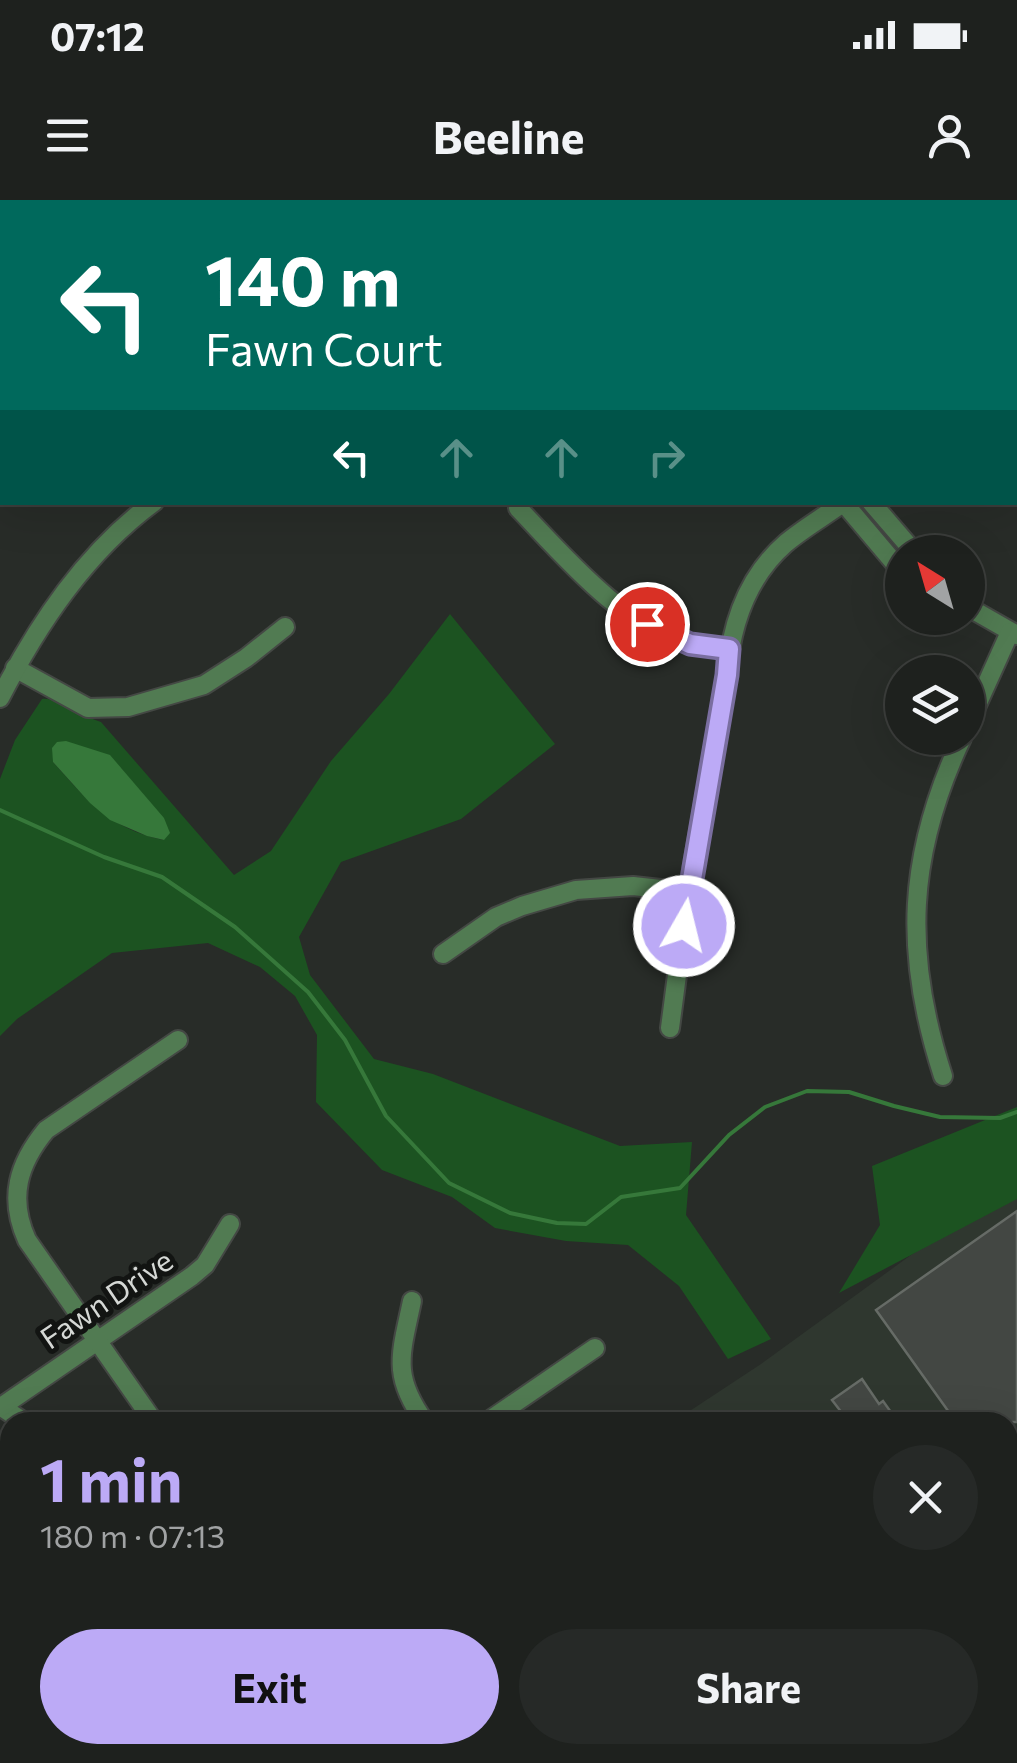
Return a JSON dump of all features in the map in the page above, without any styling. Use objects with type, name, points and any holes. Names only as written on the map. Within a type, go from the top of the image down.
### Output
[{"type":"street","points":[[670,1028],[688,892],[729,649],[742,602],[772,556],[840,505]]},
{"type":"street","points":[[845,505],[885,552]]},
{"type":"street","points":[[873,505],[899,535]]},
{"type":"street","points":[[0,698],[47,614],[142,506]]},
{"type":"street","points":[[518,508],[624,610],[690,644],[729,649]]},
{"type":"street","points":[[985,617],[1014,633],[985,691]]},
{"type":"street","points":[[15,668],[88,708],[128,706],[204,685],[286,628]]},
{"type":"street","points":[[943,1076],[921,989],[916,926],[927,830],[954,755]]},
{"type":"street","points":[[443,954],[496,917],[576,890],[633,886],[688,892]]},
{"type":"street","points":[[147,1412],[27,1240],[20,1224],[18,1182],[32,1147],[46,1130],[178,1040]]},
{"type":"street","name":"Fawn Drive","points":[[0,1406],[205,1265],[230,1224]]},
{"type":"street","points":[[412,1300],[400,1355],[405,1390],[419,1412]]},
{"type":"street","points":[[502,1412],[595,1348]]},
{"type":"shaded area","points":[[450,614],[555,744],[461,819],[341,862],[299,937],[310,975],[374,1059],[433,1074],[620,1146],[692,1142],[686,1215],[771,1339],[728,1359],[679,1286],[628,1245],[566,1241],[495,1228],[452,1197],[382,1170],[316,1102],[317,1035],[295,996],[260,967],[208,943],[112,953],[17,1019],[0,1036],[0,779],[15,740],[42,699],[56,701],[101,722],[234,875],[271,851],[331,761]],"holes":[[[53,762],[121,768],[165,824],[169,833],[163,840],[128,828],[101,811]]]},
{"type":"shaded area","points":[[66,741],[110,755],[164,818],[170,833],[164,840],[110,820],[90,803],[53,762],[52,748],[57,742]]},
{"type":"shaded area","points":[[1017,1107],[1017,1199],[839,1293],[880,1225],[872,1166]]},
{"type":"shaded area","points":[[1017,1178],[1017,1412],[688,1412],[761,1364]]},
{"type":"building","points":[[1017,1211],[1017,1412],[949,1412],[876,1310]]},
{"type":"building","points":[[862,1379],[879,1404],[883,1401],[891,1412],[841,1412],[832,1400]]},
{"type":"waterway","points":[[0,810],[104,857],[162,877],[235,927],[308,992],[345,1040],[386,1116],[449,1183],[510,1213],[557,1223],[586,1224],[621,1197],[680,1188],[729,1135],[765,1107],[807,1091],[849,1092],[940,1117],[1000,1118],[1017,1112]]},
{"type":"route","points":[[647,624],[690,644],[729,649],[684,926]]}]
